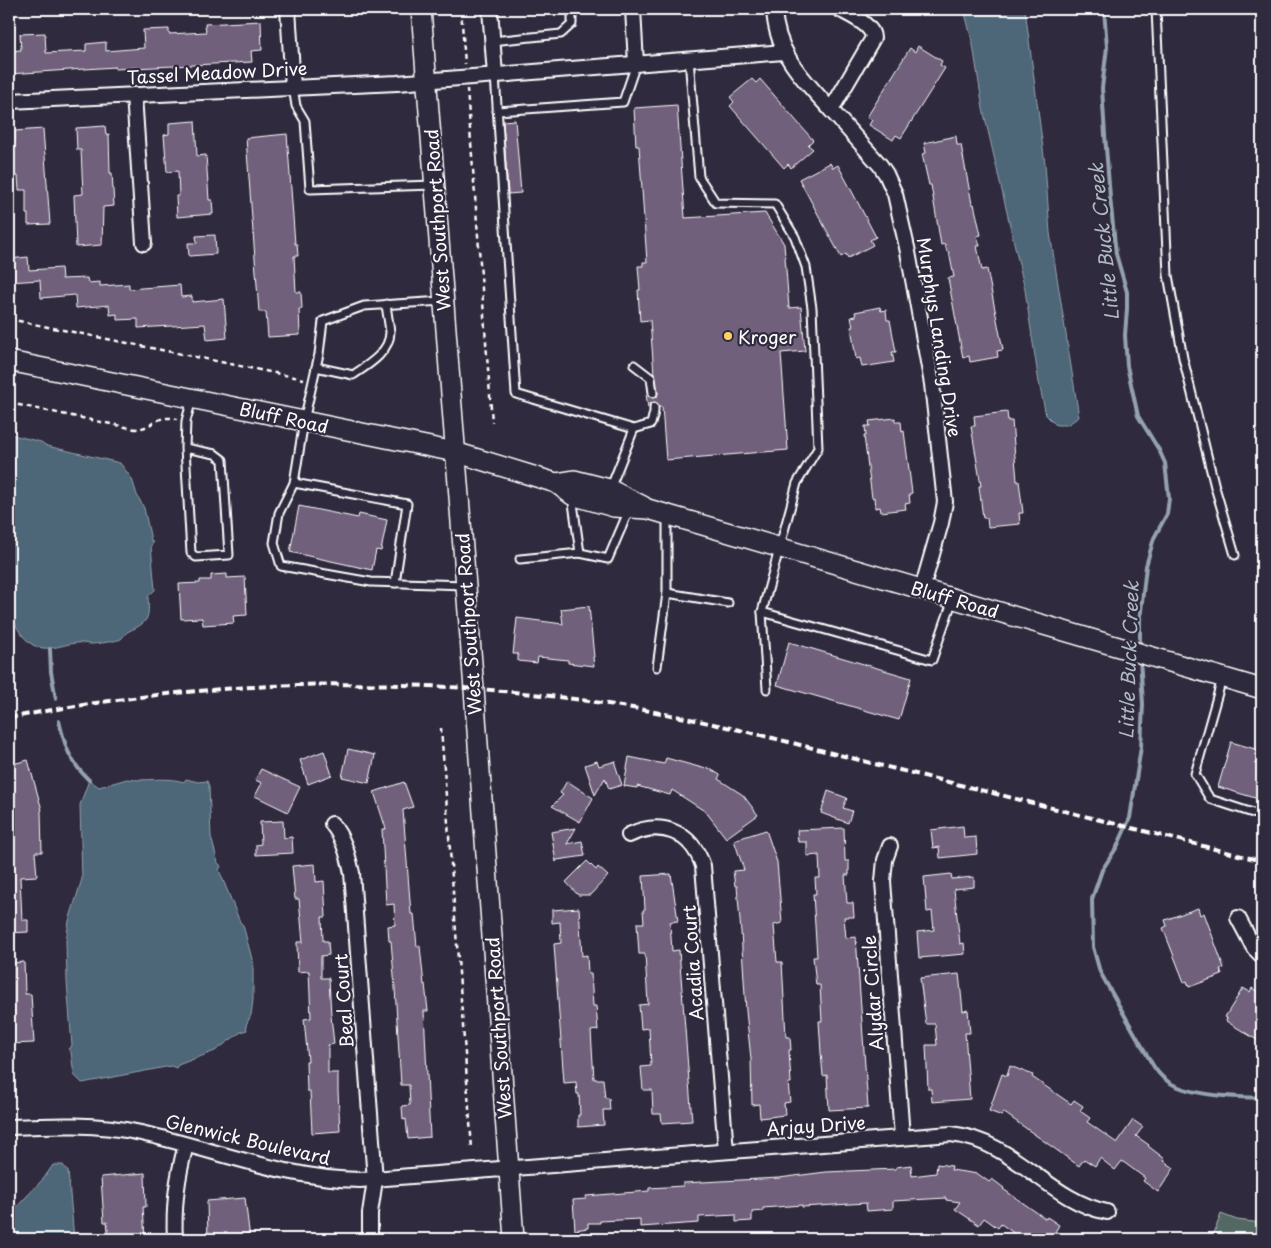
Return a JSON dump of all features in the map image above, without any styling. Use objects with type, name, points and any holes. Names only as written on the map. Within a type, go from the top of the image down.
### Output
[{"type":"main road","name":"West Southport Road","points":[[421,9],[514,1239]]},
{"type":"main road","name":"Bluff Road","points":[[9,361],[455,452],[556,483],[572,495],[614,507],[640,508],[667,514],[1262,689]]},
{"type":"main road","name":"Bluff Road","points":[[556,483],[574,480],[609,489],[640,508]]},
{"type":"street","points":[[288,9],[294,87]]},
{"type":"street","points":[[490,9],[495,75]]},
{"type":"street","points":[[632,9],[636,64]]},
{"type":"street","name":"Murphys Landing Drive","points":[[774,9],[777,33],[784,52],[797,71],[880,165],[894,194],[908,252],[932,384],[945,502],[941,523],[922,589]]},
{"type":"street","points":[[831,110],[873,38],[872,31],[868,27],[839,9]]},
{"type":"street","name":"Tassel Meadow Drive","points":[[9,101],[466,78],[784,52]]},
{"type":"street","points":[[134,95],[144,243]]},
{"type":"street","name":"Beal Court","points":[[332,824],[343,841],[352,874],[375,1180],[370,1213],[370,1239]]},
{"type":"street","name":"Acadia Court","points":[[629,835],[651,828],[674,832],[690,844],[703,866],[726,1151]]},
{"type":"street","name":"Alydar Circle","points":[[890,846],[885,860],[883,881],[902,1137]]},
{"type":"street","points":[[1238,918],[1254,948],[1262,956]]},
{"type":"street","name":"Glenwick Boulevard","points":[[9,1127],[66,1125],[109,1127],[186,1144],[304,1175],[340,1179],[375,1180],[508,1168]]},
{"type":"street","name":"Arjay Drive","points":[[508,1168],[951,1134],[969,1137],[986,1143],[1003,1152],[1076,1202],[1107,1212]]},
{"type":"street","points":[[175,1239],[176,1186],[186,1144]]},
{"type":"lane","points":[[492,41],[561,34],[572,24],[572,9]]},
{"type":"lane","points":[[1156,9],[1168,275],[1183,358],[1215,487],[1235,555]]},
{"type":"lane","points":[[689,59],[700,177],[716,203],[775,204],[795,237],[806,267],[812,308],[818,448],[797,483],[762,612],[767,689]]},
{"type":"lane","points":[[497,111],[623,102],[636,64]]},
{"type":"lane","points":[[495,75],[516,394],[634,429],[651,424],[654,407]]},
{"type":"lane","points":[[294,87],[296,106],[305,120],[310,190],[435,185]]},
{"type":"lane","points":[[444,301],[364,306],[323,321],[294,483],[279,513],[274,543],[280,566],[371,582],[466,585]]},
{"type":"lane","points":[[316,367],[353,375],[370,364],[385,348],[390,334],[386,304]]},
{"type":"lane","points":[[634,365],[651,378],[652,393]]},
{"type":"lane","points":[[185,448],[215,454],[222,460],[229,555],[196,557],[190,553],[185,448],[186,422],[192,398]]},
{"type":"lane","points":[[609,489],[634,429]]},
{"type":"lane","points":[[294,483],[407,504],[395,583]]},
{"type":"lane","points":[[572,495],[580,553]]},
{"type":"lane","points":[[520,559],[580,553],[608,559],[640,508]]},
{"type":"lane","points":[[657,667],[667,593],[667,514]]},
{"type":"lane","points":[[667,593],[728,603]]},
{"type":"lane","points":[[762,612],[932,660],[954,598]]},
{"type":"lane","points":[[1222,678],[1196,774],[1210,799],[1262,816]]},
{"type":"path","points":[[461,9],[492,422]]},
{"type":"path","points":[[9,319],[313,381]]},
{"type":"path","points":[[9,403],[135,429],[142,429],[164,417],[186,422]]},
{"type":"path","points":[[441,728],[472,1149]]},
{"type":"green space","points":[[1221,1214],[1237,1220],[1262,1223],[1262,1239],[1209,1239],[1212,1238]]},
{"type":"water","points":[[964,9],[1025,9],[1045,164],[1050,233],[1079,417],[1067,425],[1056,425],[1046,415],[1039,383],[1025,290],[983,109],[973,45]]},
{"type":"water","points":[[9,434],[41,442],[47,446],[120,463],[132,479],[144,508],[153,543],[151,546],[155,590],[148,596],[148,614],[145,622],[128,632],[121,639],[98,644],[78,643],[53,648],[38,647],[29,642],[21,633],[9,613]]},
{"type":"water","points":[[127,779],[170,779],[184,782],[186,779],[198,782],[207,781],[209,786],[211,837],[218,863],[221,866],[219,870],[240,922],[243,925],[253,963],[251,1015],[246,1025],[247,1030],[241,1032],[215,1051],[178,1065],[176,1068],[171,1066],[82,1083],[74,1075],[71,1052],[68,1049],[72,1046],[66,941],[69,921],[82,879],[80,805],[89,780],[99,787]]},
{"type":"water","points":[[53,1165],[63,1165],[68,1171],[74,1239],[9,1239],[10,1214],[44,1178]]},
{"type":"building","points":[[261,21],[262,50],[251,51],[252,62],[115,69],[115,67],[9,74],[9,51],[21,50],[20,34],[45,33],[46,53],[86,51],[86,44],[106,42],[106,51],[144,48],[143,30],[169,29],[169,34],[206,32],[205,24]]},
{"type":"building","points":[[918,46],[942,61],[940,65],[945,68],[901,138],[896,135],[893,140],[869,125],[872,120],[867,117],[910,48],[915,52]]},
{"type":"building","points":[[752,79],[756,83],[760,79],[813,140],[808,145],[813,149],[791,168],[788,164],[784,168],[730,106],[734,102],[730,97]]},
{"type":"building","name":"Kroger","points":[[677,105],[685,218],[765,213],[784,244],[789,308],[801,307],[805,351],[781,353],[788,450],[666,460],[662,407],[659,407],[654,402],[648,408],[646,394],[653,398],[657,397],[658,392],[654,374],[650,320],[640,321],[638,266],[643,266],[643,262],[647,262],[639,146],[636,146],[634,108]]},
{"type":"building","points":[[515,120],[521,193],[508,194],[503,121]]},
{"type":"building","points":[[195,121],[197,156],[206,155],[209,200],[212,200],[213,214],[177,217],[176,196],[179,196],[178,171],[167,172],[164,135],[169,134],[169,123]]},
{"type":"building","points":[[105,126],[106,135],[109,134],[110,173],[112,173],[114,206],[103,207],[102,245],[76,247],[74,195],[83,194],[81,150],[77,150],[76,128]]},
{"type":"building","points":[[43,129],[50,224],[28,225],[26,190],[19,190],[18,176],[9,176],[9,143],[15,142],[15,131]]},
{"type":"building","points":[[287,134],[295,244],[297,244],[298,256],[294,256],[296,292],[301,292],[302,309],[299,309],[300,335],[268,337],[266,312],[259,312],[246,138]]},
{"type":"building","points":[[956,136],[957,145],[961,145],[972,204],[974,204],[981,235],[977,236],[980,246],[977,246],[982,270],[987,269],[1003,350],[997,351],[998,357],[970,362],[969,356],[963,358],[948,278],[954,277],[949,252],[947,252],[945,244],[941,245],[931,185],[929,185],[922,154],[926,153],[924,143]]},
{"type":"building","points":[[830,163],[833,168],[838,165],[876,237],[870,240],[873,245],[848,258],[846,254],[841,257],[799,179]]},
{"type":"building","points":[[215,235],[216,254],[189,256],[188,243],[197,243],[196,236]]},
{"type":"building","points":[[28,257],[29,270],[61,268],[62,279],[87,278],[88,283],[100,282],[100,286],[129,284],[129,289],[180,285],[181,297],[192,296],[192,302],[224,299],[227,338],[207,340],[205,324],[138,328],[138,319],[117,320],[117,314],[110,315],[109,305],[76,308],[75,295],[41,298],[40,280],[9,282],[9,259]]},
{"type":"building","points":[[880,307],[881,311],[886,310],[887,320],[890,320],[896,352],[892,352],[894,362],[862,367],[860,358],[856,359],[851,317],[856,316],[855,312]]},
{"type":"building","points":[[1007,412],[1008,421],[1012,421],[1017,481],[1019,481],[1023,513],[1019,513],[1020,524],[988,527],[987,518],[983,518],[979,486],[981,486],[971,426],[975,426],[974,416]]},
{"type":"building","points":[[895,418],[895,422],[901,422],[902,432],[904,431],[912,493],[909,494],[910,503],[905,504],[906,509],[881,512],[880,507],[875,508],[874,497],[872,498],[864,436],[866,436],[865,426],[870,426],[869,421]]},
{"type":"building","points":[[299,506],[358,518],[359,514],[387,520],[381,551],[376,550],[372,570],[290,552]]},
{"type":"building","points":[[227,574],[227,578],[245,577],[247,615],[233,616],[234,623],[203,625],[202,618],[181,619],[179,584],[200,583],[200,580],[211,580],[211,575]]},
{"type":"building","points":[[589,606],[594,666],[568,663],[568,660],[538,657],[537,663],[518,661],[518,654],[513,654],[517,618],[563,624],[561,609]]},
{"type":"building","points":[[789,642],[911,678],[899,720],[777,685]]},
{"type":"building","points":[[1231,742],[1262,751],[1262,800],[1218,787]]},
{"type":"building","points":[[348,749],[375,755],[369,783],[342,777]]},
{"type":"building","points":[[324,751],[332,775],[308,784],[300,760]]},
{"type":"building","points":[[629,757],[664,764],[666,758],[706,769],[707,767],[720,775],[718,779],[743,795],[758,815],[726,838],[706,812],[672,790],[670,795],[637,786],[637,788],[624,786]]},
{"type":"building","points":[[28,760],[42,810],[42,852],[35,852],[37,876],[20,877],[22,920],[28,920],[28,932],[9,933],[9,765]]},
{"type":"building","points":[[597,761],[599,766],[616,761],[615,764],[622,785],[609,789],[605,778],[595,795],[585,765]]},
{"type":"building","points":[[261,769],[300,787],[288,812],[255,796],[262,783],[255,780]]},
{"type":"building","points":[[567,781],[593,798],[580,822],[552,806],[563,795],[560,793]]},
{"type":"building","points":[[404,782],[413,807],[403,810],[411,914],[414,914],[417,947],[420,946],[428,1011],[424,1011],[430,1137],[408,1139],[406,1119],[403,1120],[402,1106],[410,1105],[409,1085],[401,1085],[395,988],[388,926],[395,925],[394,904],[386,905],[382,829],[386,829],[374,792]]},
{"type":"building","points":[[828,791],[847,798],[843,808],[852,811],[848,823],[821,813]]},
{"type":"building","points":[[283,821],[284,838],[292,837],[293,853],[256,855],[256,845],[261,844],[260,822]]},
{"type":"building","points":[[963,826],[964,838],[976,837],[977,854],[940,858],[939,847],[933,848],[931,830]]},
{"type":"building","points":[[576,828],[567,844],[582,841],[585,856],[557,860],[556,862],[551,832]]},
{"type":"building","points":[[844,828],[845,861],[849,861],[849,875],[845,875],[847,903],[853,903],[854,917],[844,917],[846,938],[856,937],[868,1108],[829,1110],[827,1075],[823,1076],[821,1053],[819,1021],[822,1021],[820,985],[816,985],[813,957],[817,957],[813,894],[816,894],[815,878],[820,878],[819,855],[807,856],[807,842],[798,842],[797,830]]},
{"type":"building","points":[[766,830],[777,862],[782,923],[774,925],[777,962],[782,962],[786,1037],[790,1037],[791,1050],[789,1050],[791,1083],[788,1083],[790,1102],[784,1103],[785,1115],[760,1118],[759,1104],[752,1105],[751,1059],[741,932],[737,886],[735,886],[733,871],[744,870],[734,840]]},
{"type":"building","points":[[587,861],[596,870],[598,867],[608,876],[590,895],[578,895],[566,882]]},
{"type":"building","points":[[315,864],[316,882],[324,881],[326,917],[322,917],[323,941],[328,941],[329,955],[321,956],[321,978],[329,978],[334,1044],[328,1045],[328,1073],[338,1073],[340,1131],[312,1133],[310,1091],[307,1091],[306,1061],[308,1061],[304,1019],[311,1018],[309,971],[298,972],[297,942],[303,942],[299,899],[295,899],[292,866]]},
{"type":"building","points":[[671,874],[678,921],[670,922],[672,951],[679,950],[692,1121],[662,1123],[661,1114],[653,1114],[652,1090],[643,1090],[641,1067],[651,1066],[649,1028],[641,1029],[639,1005],[648,1004],[645,954],[639,954],[637,923],[644,923],[643,876]]},
{"type":"building","points":[[951,874],[952,879],[974,877],[974,887],[954,889],[960,944],[964,943],[965,954],[919,958],[917,932],[934,930],[932,911],[927,912],[924,877]]},
{"type":"building","points":[[579,908],[582,956],[587,955],[588,974],[591,974],[593,1006],[596,1006],[598,1030],[591,1031],[594,1079],[603,1079],[605,1098],[609,1098],[610,1110],[603,1110],[604,1125],[578,1127],[578,1115],[580,1115],[579,1094],[577,1094],[576,1082],[564,1083],[554,944],[561,943],[560,922],[552,923],[552,910]]},
{"type":"building","points":[[1198,908],[1200,915],[1204,913],[1224,968],[1220,969],[1222,975],[1189,987],[1187,981],[1184,982],[1163,928],[1167,926],[1165,920]]},
{"type":"building","points":[[24,962],[25,994],[31,994],[34,1043],[9,1044],[9,963]]},
{"type":"building","points":[[959,974],[963,1011],[968,1010],[970,1033],[965,1033],[970,1099],[932,1102],[931,1089],[928,1089],[926,1045],[937,1045],[935,1024],[926,1024],[920,978]]},
{"type":"building","points":[[1243,988],[1250,992],[1252,988],[1262,995],[1262,1043],[1226,1021],[1227,1018],[1225,1017]]},
{"type":"building","points":[[1010,1066],[1033,1075],[1032,1077],[1071,1104],[1074,1100],[1083,1106],[1080,1111],[1090,1118],[1087,1122],[1117,1143],[1133,1120],[1143,1127],[1136,1136],[1174,1168],[1158,1192],[1143,1181],[1145,1178],[1122,1161],[1115,1170],[1100,1158],[1095,1166],[1084,1159],[1079,1166],[1003,1112],[1002,1116],[989,1111],[1002,1074],[1007,1076]]},
{"type":"building","points":[[937,1164],[952,1166],[951,1170],[978,1174],[989,1182],[992,1179],[1046,1219],[1047,1217],[1059,1225],[1055,1232],[1065,1239],[1016,1239],[1018,1236],[1001,1224],[998,1228],[984,1218],[979,1225],[955,1209],[960,1202],[946,1200],[946,1198],[893,1201],[893,1209],[867,1211],[866,1203],[763,1208],[763,1211],[752,1212],[752,1221],[736,1222],[736,1215],[699,1217],[699,1223],[640,1227],[640,1219],[600,1221],[600,1223],[588,1223],[588,1228],[575,1230],[573,1200],[586,1199],[586,1196],[649,1191],[649,1188],[683,1186],[683,1183],[779,1178],[826,1172],[896,1169],[896,1167],[911,1165],[912,1176],[936,1173]]},
{"type":"building","points":[[145,1173],[146,1207],[143,1207],[145,1239],[109,1239],[107,1222],[104,1222],[101,1177]]},
{"type":"building","points":[[245,1198],[250,1239],[208,1239],[207,1201]]},
{"type":"waterway","name":"Little Buck Creek","points":[[1104,9],[1107,47],[1102,88],[1105,135],[1116,254],[1127,292],[1125,335],[1127,366],[1138,416],[1165,463],[1169,498],[1167,514],[1154,538],[1146,566],[1140,620],[1140,647]]},
{"type":"waterway","points":[[50,649],[51,672],[56,699]]},
{"type":"waterway","name":"Little Buck Creek","points":[[1140,659],[1143,704],[1141,747],[1130,818],[1117,847],[1102,870],[1092,899],[1093,947],[1100,972],[1157,1072],[1175,1085],[1198,1092],[1262,1098]]},
{"type":"waterway","points":[[59,721],[63,738],[72,760],[89,780]]},
{"type":"railway","points":[[9,718],[83,705],[233,688],[308,685],[384,685],[534,694],[608,704],[712,724],[1262,861]]},
{"type":"place","name":"Kroger","points":[[728,336]]}]
